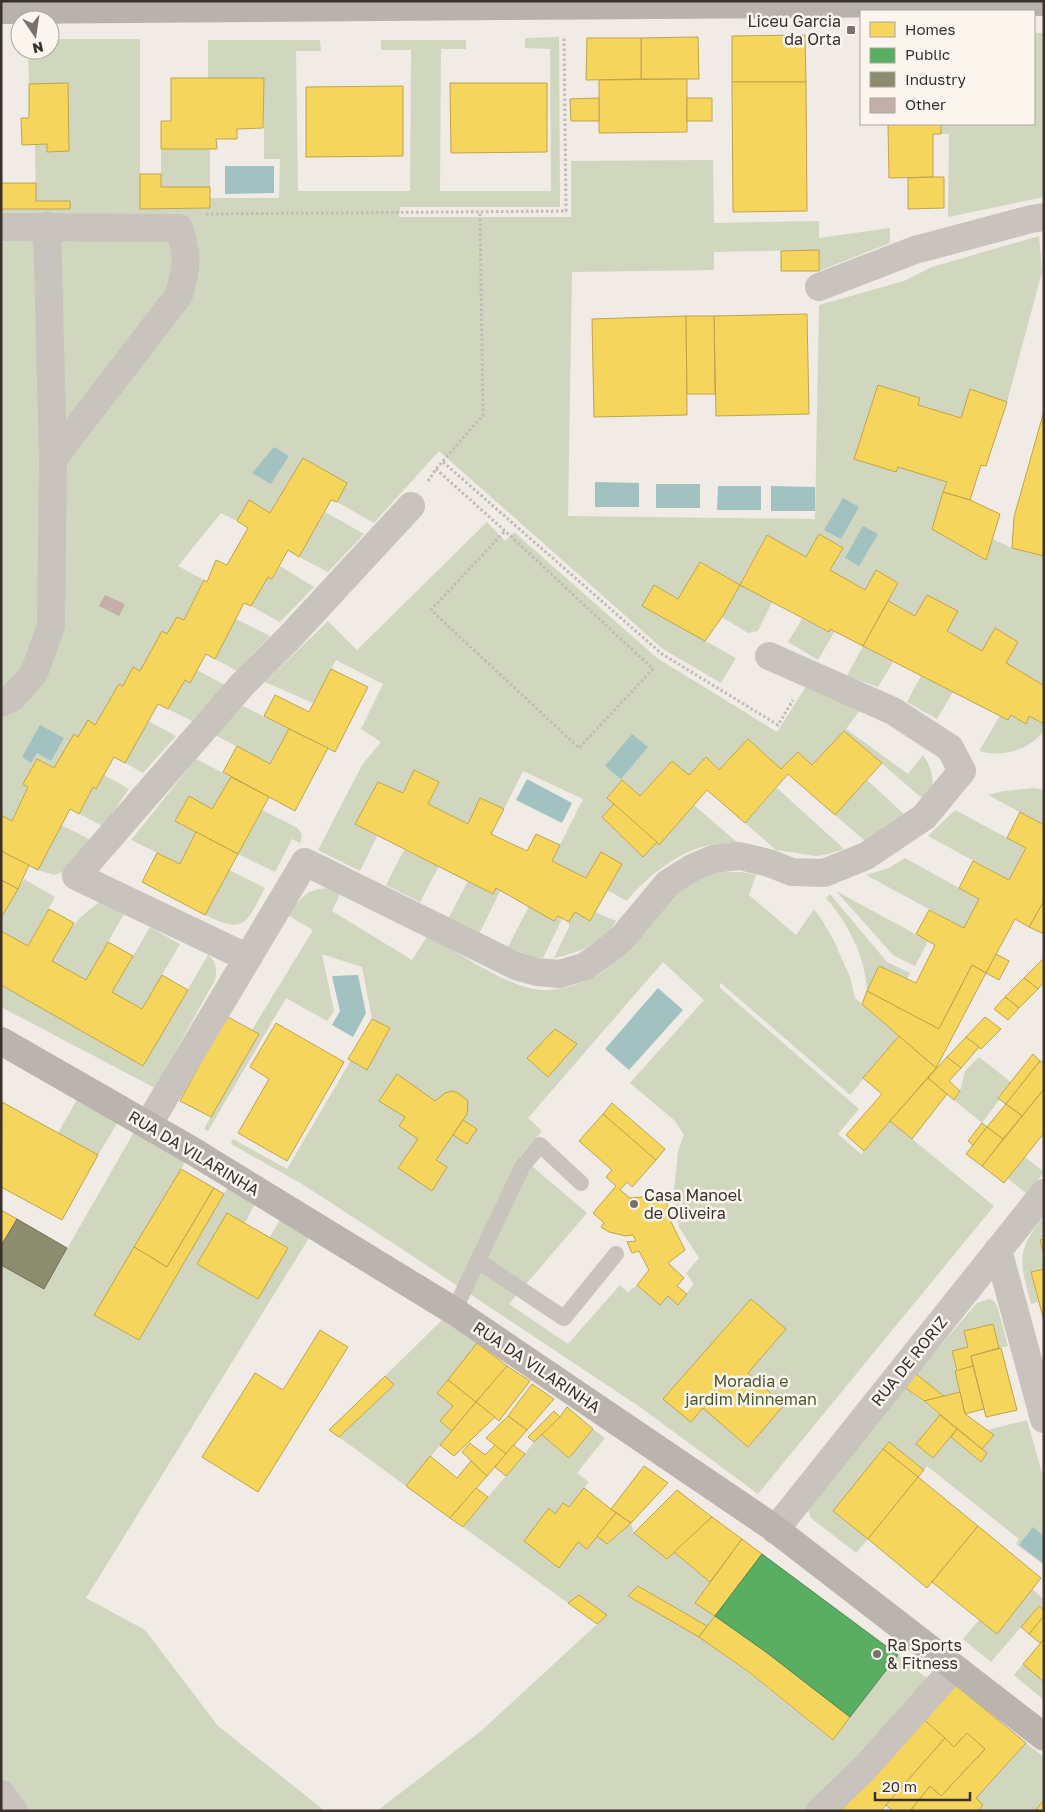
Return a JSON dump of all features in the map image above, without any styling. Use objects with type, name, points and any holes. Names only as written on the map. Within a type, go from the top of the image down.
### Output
[{"type":"main road","points":[[1,10],[1044,2]]},
{"type":"street","points":[[819,287],[933,245],[1044,217]]},
{"type":"street","points":[[1,226],[179,228],[186,249],[185,272],[179,295],[53,459]]},
{"type":"street","points":[[1,703],[12,698],[34,673],[51,626],[53,459],[47,226]]},
{"type":"street","points":[[248,958],[76,876],[242,685],[288,639],[412,506]]},
{"type":"street","points":[[148,1125],[305,862],[516,966],[537,972],[558,974],[584,968],[604,954],[623,937],[668,883],[692,868],[713,859],[740,856],[769,863],[792,872],[824,873],[866,856],[924,817],[962,771],[950,748],[893,711],[769,656]]},
{"type":"street","name":"RUA DA VILARINHA","points":[[6,1049],[148,1125],[454,1311],[775,1530],[1044,1737]]},
{"type":"street","name":"RUA DE RORIZ","points":[[775,1530],[1044,1193]]},
{"type":"street","points":[[998,1250],[1044,1419]]},
{"type":"street","points":[[820,1811],[864,1769],[954,1668]]},
{"type":"street","points":[[1,1794],[14,1811]]},
{"type":"lane","points":[[454,1311],[522,1167],[540,1144],[581,1183]]},
{"type":"lane","points":[[478,1261],[564,1318],[616,1254]]},
{"type":"path","points":[[179,228],[189,220],[202,214],[566,212],[564,37]]},
{"type":"path","points":[[412,506],[436,469],[483,415],[480,212]]},
{"type":"path","points":[[443,462],[662,654],[778,725],[810,673]]},
{"type":"path","points":[[436,469],[505,531],[653,669],[579,748],[431,610],[505,531]]},
{"type":"green space","points":[[1035,33],[1044,33],[1044,197],[948,217],[949,134],[941,134],[941,125],[1035,125]]},
{"type":"green space","points":[[559,37],[560,207],[400,207],[399,217],[571,217],[571,161],[713,160],[714,223],[819,221],[819,238],[890,228],[890,243],[819,271],[819,250],[714,252],[714,270],[572,272],[568,516],[815,519],[819,305],[904,281],[932,267],[1039,236],[1042,272],[1007,402],[970,390],[961,418],[918,405],[920,398],[878,385],[854,459],[896,472],[898,467],[947,482],[932,529],[986,560],[992,539],[1012,548],[1044,556],[1043,685],[1006,663],[1018,642],[995,629],[982,651],[947,631],[957,611],[927,595],[915,616],[888,601],[898,583],[876,571],[865,590],[830,570],[843,548],[819,534],[806,557],[766,536],[740,584],[772,602],[758,631],[748,633],[722,617],[740,585],[701,562],[678,599],[654,585],[642,606],[736,658],[721,683],[663,649],[439,451],[374,523],[337,502],[347,483],[303,458],[270,513],[249,501],[237,521],[221,513],[178,566],[204,580],[184,620],[177,617],[167,634],[162,631],[140,671],[133,668],[123,686],[119,684],[95,725],[88,721],[78,737],[74,735],[54,768],[37,760],[23,784],[28,787],[12,821],[1,815],[1,209],[70,209],[70,201],[36,201],[35,145],[47,144],[48,152],[69,151],[68,83],[29,84],[28,60],[60,60],[60,39],[140,39],[140,208],[209,208],[210,198],[279,198],[280,159],[264,159],[264,78],[208,78],[208,40],[320,40],[321,51],[296,51],[298,191],[410,191],[411,50],[381,50],[381,40],[466,40],[466,49],[441,49],[440,191],[551,191],[550,49],[525,48],[525,38]]},
{"type":"green space","points":[[210,148],[210,187],[161,187],[161,149]]},
{"type":"green space","points":[[325,512],[364,534],[328,572],[299,557]]},
{"type":"green space","points":[[487,522],[505,541],[514,532],[657,658],[777,732],[807,685],[860,710],[846,729],[908,774],[923,755],[929,766],[932,778],[931,789],[928,794],[923,799],[844,731],[812,765],[798,752],[781,769],[748,739],[719,770],[706,757],[689,775],[672,761],[640,796],[622,780],[607,798],[614,804],[602,817],[643,856],[694,805],[740,845],[706,846],[691,851],[651,876],[627,901],[607,890],[622,864],[602,853],[586,878],[552,861],[583,799],[523,771],[504,809],[480,798],[468,824],[428,804],[439,782],[414,770],[403,793],[378,782],[356,824],[377,836],[360,871],[318,850],[362,765],[381,742],[361,729],[383,684],[336,660],[313,703],[265,682],[328,621],[357,650]]},
{"type":"green space","points":[[280,566],[314,587],[280,622],[251,606],[268,577],[272,579]]},
{"type":"green space","points":[[236,619],[270,636],[237,671],[215,659]]},
{"type":"green space","points":[[802,619],[829,632],[830,629],[835,631],[818,660],[788,642]]},
{"type":"green space","points":[[863,646],[893,662],[878,687],[847,676]]},
{"type":"green space","points":[[197,670],[225,685],[192,721],[168,709],[185,680],[190,682]]},
{"type":"green space","points":[[921,676],[953,692],[937,719],[907,702]]},
{"type":"green space","points":[[241,705],[289,729],[270,764],[215,735]]},
{"type":"green space","points":[[1011,715],[1026,723],[1029,716],[1044,724],[1044,731],[1031,743],[1014,751],[997,754],[979,751],[1000,716],[1008,720]]},
{"type":"green space","points":[[148,721],[176,736],[143,773],[125,763]]},
{"type":"green space","points":[[196,759],[231,777],[212,809],[189,797],[175,821],[196,832],[180,864],[131,840]]},
{"type":"green space","points":[[104,775],[129,789],[103,826],[79,814],[93,787],[96,788]]},
{"type":"green space","points":[[867,780],[906,816],[865,841],[835,815]]},
{"type":"green space","points":[[777,788],[844,849],[816,856],[776,850],[745,823]]},
{"type":"green space","points":[[1035,788],[1044,790],[1044,825],[988,795],[1004,791]]},
{"type":"green space","points":[[262,810],[296,827],[301,834],[300,843],[292,839],[275,872],[238,854]]},
{"type":"green space","points":[[955,810],[1026,848],[1009,880],[928,836]]},
{"type":"green space","points":[[61,825],[93,841],[68,870],[54,875],[38,870]]},
{"type":"green space","points":[[404,850],[439,866],[420,902],[386,885]]},
{"type":"green space","points":[[905,858],[979,899],[964,928],[866,875],[889,868]]},
{"type":"green space","points":[[229,870],[265,888],[248,917],[243,922],[237,924],[229,924],[205,915]]},
{"type":"green space","name":"Moradia e jardim Minneman","points":[[720,872],[743,872],[756,875],[749,895],[796,935],[814,909],[834,941],[850,977],[855,998],[899,1036],[850,1095],[720,984],[720,988],[859,1109],[838,1134],[861,1154],[890,1121],[994,1206],[758,1494],[640,1407],[302,1184],[231,1144],[233,1139],[287,1169],[351,1060],[367,1069],[390,1029],[372,1019],[362,967],[322,954],[334,1011],[327,1021],[286,998],[208,1131],[204,1129],[259,1034],[252,1030],[313,930],[289,916],[298,902],[310,892],[324,888],[341,892],[332,911],[412,960],[428,935],[467,959],[513,983],[527,988],[547,990],[578,984],[598,975],[621,955],[677,893],[692,882]],"holes":[[[663,962],[704,1000],[630,1083],[675,1121],[684,1135],[678,1151],[674,1191],[679,1227],[699,1258],[686,1273],[694,1284],[678,1304],[668,1296],[660,1305],[637,1285],[628,1292],[620,1285],[568,1344],[509,1304],[587,1213],[520,1156],[542,1131],[528,1118]]]},
{"type":"green space","points":[[24,879],[55,897],[28,946],[1,931],[1,918]]},
{"type":"green space","points":[[468,881],[492,894],[496,888],[500,891],[479,934],[448,919]]},
{"type":"green space","points":[[836,891],[928,941],[915,966],[894,956]]},
{"type":"green space","points":[[830,894],[887,962],[910,973],[907,979],[879,966],[867,991],[866,978],[859,953],[849,930],[826,898]]},
{"type":"green space","points":[[100,902],[124,914],[86,980],[52,961],[77,921]]},
{"type":"green space","points":[[529,906],[554,921],[558,916],[562,919],[543,958],[532,957],[508,947]]},
{"type":"green space","points":[[575,912],[590,921],[595,912],[616,921],[604,936],[589,946],[554,958],[569,927],[569,922]]},
{"type":"green space","points":[[150,927],[180,944],[142,1009],[112,992]]},
{"type":"green space","points":[[208,955],[216,966],[215,980],[155,1088],[1,1007],[1,985],[143,1066]]},
{"type":"green space","points":[[979,1057],[1011,1082],[998,1097],[1000,1099],[982,1123],[954,1100],[960,1091],[965,1071]]},
{"type":"green space","points":[[78,1098],[118,1122],[98,1155],[58,1133]]},
{"type":"green space","points":[[134,1132],[185,1162],[94,1315],[139,1340],[228,1187],[255,1204],[245,1223],[227,1213],[198,1264],[258,1299],[288,1248],[270,1237],[280,1220],[309,1238],[86,1598],[145,1630],[218,1726],[325,1811],[1,1811],[1,1265],[44,1289]]},
{"type":"green space","points":[[1025,1157],[1044,1172],[1027,1194],[1007,1178]]},
{"type":"green space","points":[[1044,1216],[1044,1239],[1040,1240],[1044,1255],[1044,1269],[1031,1272],[1038,1302],[1031,1304],[1024,1278],[1022,1258],[1028,1239]]},
{"type":"green space","points":[[989,1299],[994,1301],[997,1306],[1008,1346],[999,1348],[993,1324],[964,1331],[968,1347],[952,1351],[960,1392],[944,1396],[916,1374],[977,1303]]},
{"type":"green space","points":[[442,1320],[477,1343],[438,1393],[453,1406],[440,1421],[452,1431],[406,1486],[339,1437],[393,1385],[385,1376]]},
{"type":"green space","points":[[904,1387],[940,1415],[916,1444],[933,1458],[951,1437],[981,1462],[987,1454],[982,1449],[994,1435],[987,1430],[1027,1420],[1044,1480],[1044,1565],[1016,1544],[1019,1539],[927,1466],[924,1470],[889,1442],[833,1511],[868,1539],[856,1553],[811,1518],[808,1510]]},
{"type":"green space","points":[[593,1429],[605,1438],[577,1473],[589,1482],[569,1507],[563,1503],[555,1514],[548,1509],[524,1541],[558,1567],[578,1542],[587,1549],[597,1536],[608,1544],[631,1523],[634,1533],[667,1559],[674,1552],[710,1582],[696,1603],[715,1616],[707,1626],[639,1586],[628,1596],[699,1637],[750,1674],[832,1740],[898,1655],[929,1680],[807,1811],[377,1811],[481,1731],[607,1615],[579,1595],[568,1603],[463,1527],[541,1434],[569,1457]]},
{"type":"green space","points":[[1032,1589],[1044,1599],[1044,1610],[1039,1606],[991,1662],[963,1639],[979,1620],[997,1634]]},
{"type":"green space","points":[[1023,1664],[1044,1682],[1044,1700],[1014,1675]]},
{"type":"green space","points":[[1026,1743],[1044,1757],[1044,1800],[1035,1811],[978,1811],[983,1805],[976,1798]]},
{"type":"water","points":[[225,166],[274,166],[274,193],[225,194]]},
{"type":"water","points":[[274,447],[289,456],[271,484],[252,473]]},
{"type":"water","points":[[595,482],[639,483],[639,507],[595,507]]},
{"type":"water","points":[[656,484],[700,484],[700,508],[656,508]]},
{"type":"water","points":[[718,486],[761,486],[761,510],[717,510]]},
{"type":"water","points":[[771,486],[815,487],[815,511],[771,511]]},
{"type":"water","points":[[843,498],[859,507],[841,539],[824,530]]},
{"type":"water","points":[[863,526],[878,534],[859,566],[845,558]]},
{"type":"water","points":[[40,725],[64,738],[51,761],[37,753],[31,763],[22,757]]},
{"type":"water","points":[[632,734],[648,747],[621,779],[605,766]]},
{"type":"water","points":[[527,779],[572,803],[562,823],[516,800]]},
{"type":"water","points":[[358,975],[366,1013],[353,1037],[332,1025],[340,1011],[332,976]]},
{"type":"water","points":[[658,988],[683,1010],[629,1070],[605,1049]]},
{"type":"water","points":[[1033,1527],[1044,1536],[1044,1564],[1019,1545]]},
{"type":"building: Homes","points":[[805,35],[806,82],[732,82],[732,36]]},
{"type":"building: Homes","points":[[698,37],[699,79],[641,79],[641,38]]},
{"type":"building: Homes","points":[[587,38],[641,38],[641,79],[586,80]]},
{"type":"building: Homes","points":[[171,78],[264,78],[263,128],[237,129],[237,139],[216,139],[217,149],[161,149],[161,121],[171,121]]},
{"type":"building: Homes","points":[[687,79],[687,132],[599,133],[599,80]]},
{"type":"building: Homes","points":[[732,82],[806,82],[807,211],[733,212]]},
{"type":"building: Homes","points":[[68,83],[69,151],[47,152],[47,144],[22,145],[21,118],[29,118],[29,84]]},
{"type":"building: Homes","points":[[450,83],[547,83],[547,152],[451,153]]},
{"type":"building: Homes","points":[[403,86],[403,156],[306,157],[306,87]]},
{"type":"building: Homes","points":[[599,98],[599,121],[571,121],[570,99]]},
{"type":"building: Homes","points":[[687,98],[712,98],[712,121],[687,121]]},
{"type":"building: Homes","points":[[888,125],[941,125],[941,134],[933,134],[933,177],[889,178]]},
{"type":"building: Homes","points":[[140,174],[161,174],[161,187],[210,187],[210,208],[140,209]]},
{"type":"building: Homes","points":[[944,177],[944,208],[908,209],[908,178]]},
{"type":"building: Homes","points":[[1,183],[36,183],[36,201],[70,201],[70,209],[1,209]]},
{"type":"building: Homes","points":[[819,250],[819,271],[781,271],[781,251]]},
{"type":"building: Homes","points":[[807,314],[809,414],[716,416],[714,316]]},
{"type":"building: Homes","points":[[686,316],[687,415],[594,417],[592,319]]},
{"type":"building: Homes","points":[[686,316],[714,316],[715,394],[687,394]]},
{"type":"building: Homes","points":[[878,385],[920,398],[918,405],[961,418],[970,389],[1007,402],[986,466],[981,465],[970,500],[943,492],[947,482],[898,467],[896,472],[854,459]]},
{"type":"building: Homes","points":[[1044,411],[1044,556],[1012,548],[1014,517]]},
{"type":"building: Homes","points":[[303,458],[347,483],[337,502],[331,500],[299,557],[288,550],[272,579],[268,577],[251,606],[244,603],[215,659],[206,654],[190,683],[185,680],[168,709],[158,704],[125,763],[114,757],[96,789],[93,787],[79,814],[70,809],[38,870],[1,851],[1,815],[12,821],[28,787],[23,784],[37,759],[54,768],[74,734],[78,737],[88,720],[95,725],[119,684],[123,686],[133,667],[140,671],[162,631],[167,634],[177,617],[184,620],[204,580],[207,582],[216,560],[227,565],[248,528],[237,521],[249,500],[270,513]]},
{"type":"building: Homes","points":[[943,492],[970,500],[1000,514],[986,560],[932,529]]},
{"type":"building: Homes","points":[[819,534],[843,548],[830,570],[865,590],[876,570],[898,583],[863,646],[830,629],[829,632],[740,585],[767,535],[806,557]]},
{"type":"building: Homes","points":[[700,562],[740,585],[722,617],[705,641],[642,606],[654,585],[678,599]]},
{"type":"building: Homes","points":[[927,595],[958,611],[947,631],[982,651],[995,628],[1018,642],[1006,663],[1043,685],[1044,683],[1044,724],[1029,716],[1026,724],[1011,715],[1008,720],[863,646],[888,601],[915,616]]},
{"type":"building: Homes","points":[[331,669],[368,687],[335,752],[264,716],[275,695],[309,712]]},
{"type":"building: Homes","points":[[289,729],[328,748],[295,811],[223,772],[237,746],[270,764]]},
{"type":"building: Homes","points":[[844,731],[882,763],[835,815],[788,774],[745,823],[707,790],[659,845],[607,798],[622,780],[640,796],[672,761],[689,775],[706,757],[719,770],[748,739],[781,769],[798,752],[812,765]]},
{"type":"building: Homes","points":[[414,770],[439,782],[428,804],[468,824],[480,798],[504,809],[491,834],[527,851],[536,834],[560,845],[552,861],[586,878],[601,852],[622,864],[590,921],[575,912],[569,922],[558,916],[554,921],[496,888],[493,894],[355,824],[378,782],[403,793]]},
{"type":"building: Homes","points":[[231,777],[269,797],[238,854],[175,821],[189,796],[212,809]]},
{"type":"building: Homes","points":[[614,804],[657,842],[643,857],[602,817]]},
{"type":"building: Homes","points":[[1020,812],[1044,825],[1044,901],[1029,927],[1015,919],[986,973],[972,965],[939,1029],[867,991],[879,966],[916,983],[935,945],[916,934],[929,910],[964,928],[979,899],[959,888],[973,861],[1009,880],[1026,848],[1007,838]]},
{"type":"building: Homes","points":[[196,832],[238,854],[205,915],[142,882],[157,853],[180,864]]},
{"type":"building: Homes","points":[[1,851],[29,865],[18,889],[1,880]]},
{"type":"building: Homes","points":[[1,880],[18,889],[1,918]]},
{"type":"building: Homes","points":[[1044,901],[1044,934],[1029,927]]},
{"type":"building: Homes","points":[[49,909],[74,923],[52,961],[86,980],[108,942],[133,956],[112,992],[142,1009],[162,975],[188,990],[143,1066],[1,985],[1,931],[28,946]]},
{"type":"building: Homes","points":[[996,954],[1009,961],[999,980],[986,973]]},
{"type":"building: Homes","points":[[1044,958],[1044,982],[1038,989],[1024,978]]},
{"type":"building: Homes","points":[[972,965],[986,973],[936,1068],[862,1004],[867,991],[939,1029]]},
{"type":"building: Homes","points":[[1024,978],[1038,989],[1019,1008],[1005,997]]},
{"type":"building: Homes","points":[[1005,997],[1019,1008],[1008,1020],[994,1009]]},
{"type":"building: Homes","points":[[226,1016],[259,1034],[211,1117],[180,1101]]},
{"type":"building: Homes","points":[[985,1017],[1001,1029],[981,1049],[966,1037]]},
{"type":"building: Homes","points":[[372,1019],[390,1028],[367,1070],[348,1059]]},
{"type":"building: Homes","points":[[276,1023],[344,1062],[287,1161],[238,1133],[269,1079],[250,1067]]},
{"type":"building: Homes","points":[[555,1029],[577,1044],[548,1077],[527,1058]]},
{"type":"building: Homes","points":[[899,1036],[936,1068],[864,1151],[846,1135],[882,1094],[863,1078]]},
{"type":"building: Homes","points":[[966,1037],[979,1047],[961,1068],[947,1057]]},
{"type":"building: Homes","points":[[1033,1054],[1040,1061],[1006,1104],[998,1098]]},
{"type":"building: Homes","points":[[947,1057],[961,1068],[949,1081],[960,1091],[954,1100],[928,1078]]},
{"type":"building: Homes","points":[[1040,1061],[1044,1063],[1044,1089],[1022,1116],[1006,1104]]},
{"type":"building: Homes","points":[[397,1074],[435,1101],[445,1093],[452,1091],[468,1101],[467,1114],[436,1160],[447,1167],[432,1191],[398,1168],[418,1139],[399,1126],[405,1117],[379,1101]]},
{"type":"building: Homes","points":[[928,1078],[947,1094],[912,1139],[890,1121]]},
{"type":"building: Homes","points":[[1044,1089],[1044,1133],[1004,1183],[982,1166]]},
{"type":"building: Homes","points":[[2,1102],[98,1155],[62,1220],[1,1187]]},
{"type":"building: Homes","points":[[612,1103],[665,1149],[656,1160],[603,1114]]},
{"type":"building: Homes","points":[[1006,1104],[1022,1116],[1003,1139],[987,1127]]},
{"type":"building: Homes","name":"Casa Manoel de Oliveira","points":[[603,1114],[656,1160],[632,1187],[627,1182],[620,1190],[630,1198],[665,1195],[672,1224],[685,1250],[668,1263],[684,1278],[677,1286],[687,1294],[678,1305],[668,1296],[660,1305],[637,1285],[649,1270],[639,1251],[632,1253],[627,1242],[636,1241],[633,1235],[626,1236],[609,1232],[601,1227],[604,1223],[593,1213],[616,1186],[606,1177],[612,1170],[579,1141]]},
{"type":"building: Homes","points":[[463,1120],[477,1129],[467,1144],[453,1135]]},
{"type":"building: Homes","points":[[982,1123],[987,1127],[973,1145],[968,1141]]},
{"type":"building: Homes","points":[[987,1127],[1003,1139],[982,1166],[966,1154]]},
{"type":"building: Homes","points":[[181,1169],[214,1188],[167,1267],[134,1247]]},
{"type":"building: Homes","points":[[214,1188],[224,1194],[139,1340],[94,1315],[134,1247],[167,1267]]},
{"type":"building: Homes","points":[[1,1210],[17,1219],[1,1246]]},
{"type":"building: Homes","points":[[227,1213],[288,1248],[258,1299],[197,1264]]},
{"type":"building: Homes","points":[[1044,1239],[1044,1255],[1040,1240]]},
{"type":"building: Homes","points":[[1044,1269],[1044,1321],[1031,1272]]},
{"type":"building: Homes","points":[[751,1299],[786,1329],[748,1373],[784,1405],[748,1447],[703,1408],[691,1422],[663,1399]]},
{"type":"building: Homes","points":[[993,1324],[999,1348],[971,1356],[973,1366],[957,1371],[952,1351],[968,1347],[964,1331]]},
{"type":"building: Homes","points":[[320,1330],[348,1347],[258,1492],[202,1457],[255,1373],[283,1390]]},
{"type":"building: Homes","points":[[477,1343],[507,1366],[476,1402],[448,1380]]},
{"type":"building: Homes","points":[[1001,1348],[1017,1410],[986,1417],[971,1356]]},
{"type":"building: Homes","points":[[507,1366],[530,1381],[499,1421],[476,1402]]},
{"type":"building: Homes","points":[[973,1366],[984,1409],[965,1414],[955,1371]]},
{"type":"building: Homes","points":[[916,1374],[944,1396],[924,1401],[904,1387]]},
{"type":"building: Homes","points":[[385,1376],[394,1385],[339,1437],[329,1430]]},
{"type":"building: Homes","points":[[448,1380],[476,1402],[452,1431],[440,1421],[453,1406],[437,1393]]},
{"type":"building: Homes","points":[[532,1384],[554,1399],[527,1430],[508,1416]]},
{"type":"building: Homes","points":[[960,1392],[965,1414],[994,1435],[982,1449],[924,1401]]},
{"type":"building: Homes","points":[[476,1402],[495,1417],[454,1456],[440,1445]]},
{"type":"building: Homes","points":[[567,1407],[593,1429],[569,1458],[541,1434],[560,1417]]},
{"type":"building: Homes","points":[[554,1411],[560,1417],[534,1442],[528,1437]]},
{"type":"building: Homes","points":[[940,1415],[957,1429],[933,1458],[916,1444]]},
{"type":"building: Homes","points":[[508,1416],[527,1430],[506,1454],[486,1438]]},
{"type":"building: Homes","points":[[957,1429],[987,1453],[981,1462],[951,1437]]},
{"type":"building: Homes","points":[[889,1442],[924,1470],[918,1477],[883,1449]]},
{"type":"building: Homes","points":[[470,1443],[485,1455],[495,1445],[506,1454],[487,1476],[462,1452]]},
{"type":"building: Homes","points":[[513,1445],[525,1454],[506,1476],[495,1467]]},
{"type":"building: Homes","points":[[883,1449],[918,1477],[868,1539],[833,1511]]},
{"type":"building: Homes","points":[[430,1456],[457,1478],[471,1461],[487,1476],[450,1518],[406,1486]]},
{"type":"building: Homes","points":[[644,1466],[668,1483],[631,1523],[611,1509]]},
{"type":"building: Homes","points":[[918,1477],[978,1526],[927,1588],[868,1539]]},
{"type":"building: Homes","points":[[476,1488],[488,1497],[463,1527],[450,1518]]},
{"type":"building: Homes","points":[[584,1488],[616,1513],[587,1549],[578,1542],[559,1568],[524,1541],[549,1508],[555,1514],[563,1503],[569,1507]]},
{"type":"building: Homes","points":[[677,1490],[712,1517],[667,1559],[634,1533]]},
{"type":"building: Homes","points":[[616,1513],[631,1523],[607,1544],[597,1536]]},
{"type":"building: Homes","points":[[712,1517],[742,1539],[710,1582],[674,1552]]},
{"type":"building: Homes","points":[[978,1526],[1041,1578],[997,1634],[932,1582]]},
{"type":"building: Homes","points":[[742,1539],[762,1554],[715,1616],[695,1603]]},
{"type":"building: Homes","points":[[638,1586],[707,1626],[699,1637],[628,1596]]},
{"type":"building: Homes","points":[[579,1595],[607,1615],[597,1624],[568,1603]]},
{"type":"building: Homes","points":[[1039,1606],[1044,1610],[1044,1616],[1029,1634],[1021,1627]]},
{"type":"building: Homes","points":[[715,1616],[766,1652],[850,1717],[833,1740],[750,1673],[699,1637]]},
{"type":"building: Homes","points":[[1044,1616],[1044,1639],[1040,1643],[1029,1634]]},
{"type":"building: Homes","points":[[1044,1639],[1044,1682],[1023,1664]]},
{"type":"building: Homes","points":[[953,1683],[1026,1743],[976,1798],[983,1805],[978,1811],[910,1811],[930,1786],[941,1796],[985,1749],[967,1733],[954,1747],[922,1718]]},
{"type":"building: Homes","points":[[922,1718],[945,1738],[881,1811],[841,1811]]},
{"type":"building: Homes","points":[[967,1733],[985,1749],[941,1796],[930,1786],[910,1811],[893,1811],[886,1805],[945,1738],[954,1747]]},
{"type":"building: Homes","points":[[1044,1800],[1044,1811],[1035,1811]]},
{"type":"building: Public","points":[[762,1554],[898,1655],[850,1717],[766,1652],[715,1616]]},
{"type":"building: Industry","points":[[17,1219],[67,1248],[44,1289],[1,1265],[1,1246]]},
{"type":"building: Other","points":[[105,595],[125,604],[119,616],[99,606]]},
{"type":"place","name":"Liceu Garcia da Orta","points":[[851,30]]},
{"type":"place","name":"Casa Manoel de Oliveira","points":[[634,1204]]},
{"type":"place","name":"Ra Sports & Fitness","points":[[877,1654]]}]
